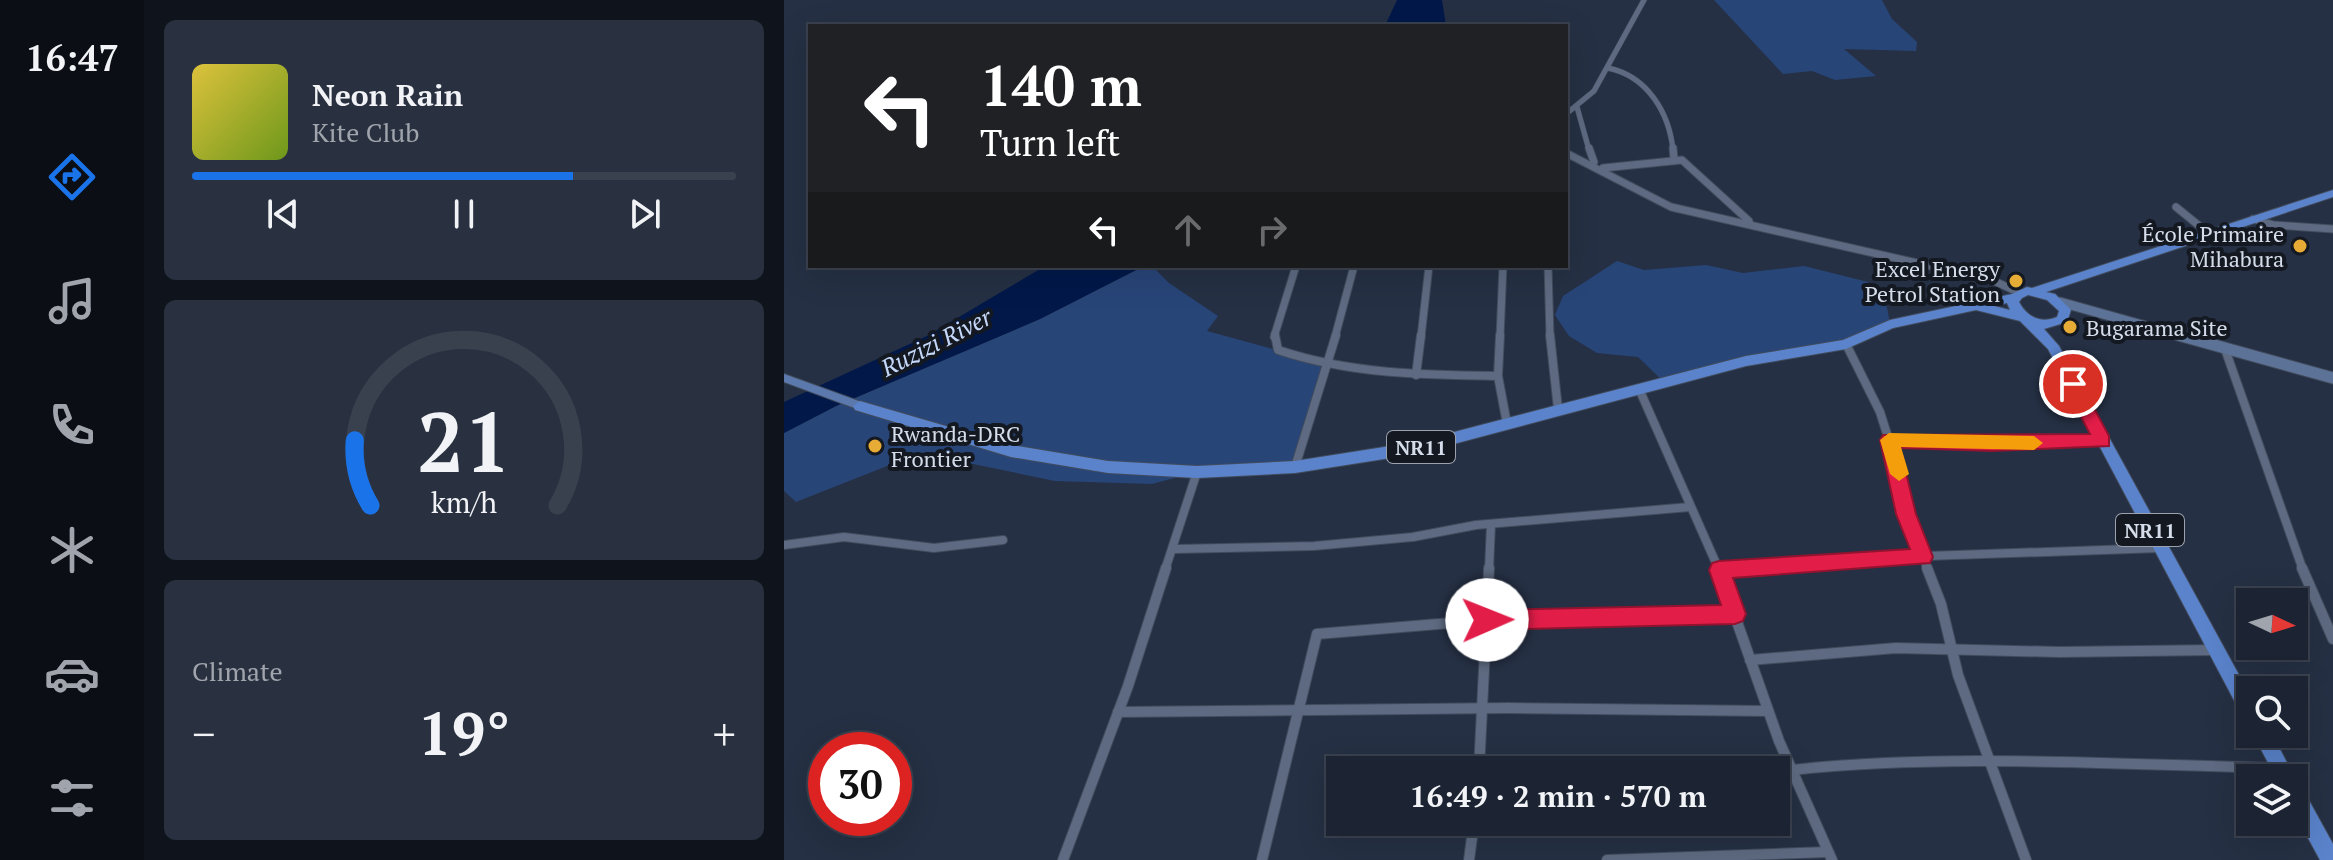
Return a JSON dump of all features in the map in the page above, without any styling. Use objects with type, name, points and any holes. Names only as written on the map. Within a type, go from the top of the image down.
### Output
[{"type":"highway","points":[[2036,291],[2060,302],[2065,317],[2051,325],[2026,318],[2015,308],[2018,295],[2333,193]]},
{"type":"highway","name":"NR11","points":[[860,406],[1011,451],[1108,467],[1197,472],[1295,467],[1416,448],[1746,361],[1846,344],[1890,324],[2018,295]]},
{"type":"highway","name":"NR11","points":[[1974,305],[2026,318],[2053,346],[2236,686]]},
{"type":"highway","name":"NR11","points":[[2051,325],[2053,346]]},
{"type":"highway","points":[[2308,817],[2331,857]]},
{"type":"main road","points":[[2060,302],[2333,378]]},
{"type":"main road","points":[[2065,317],[2100,314]]},
{"type":"main road","points":[[784,378],[860,406]]},
{"type":"street","points":[[1568,113],[1594,91],[1644,0]]},
{"type":"street","points":[[1608,68],[1635,73],[1648,85],[1674,140],[1674,159]]},
{"type":"street","points":[[1577,107],[1594,162]]},
{"type":"street","points":[[1568,154],[1594,162],[1649,199],[1992,280],[2018,295]]},
{"type":"street","points":[[1602,168],[1674,159],[1686,162],[1751,223]]},
{"type":"street","points":[[2176,207],[2208,233]]},
{"type":"street","points":[[2253,219],[2274,225],[2333,229]]},
{"type":"street","points":[[1295,268],[1273,340],[1278,350],[1328,364],[1416,375],[1498,376]]},
{"type":"street","points":[[1295,467],[1305,422],[1328,364],[1353,268]]},
{"type":"street","points":[[1416,375],[1429,268]]},
{"type":"street","points":[[1503,268],[1498,376],[1507,424]]},
{"type":"street","points":[[1548,268],[1550,352],[1558,409]]},
{"type":"street","points":[[1846,344],[1871,390],[1889,440],[1906,514],[1953,649],[1958,675],[2026,860]]},
{"type":"street","points":[[2225,349],[2279,495],[2300,568],[2333,639]]},
{"type":"street","points":[[1607,860],[1830,856],[1768,711],[1719,570],[1640,391]]},
{"type":"street","points":[[1889,440],[1992,444],[2103,441]]},
{"type":"street","points":[[1063,860],[1175,549],[1197,472]]},
{"type":"street","points":[[1175,549],[1314,546],[1413,537],[1491,524],[1690,507]]},
{"type":"street","points":[[1479,756],[1491,524]]},
{"type":"street","points":[[784,545],[844,537],[934,548],[1003,540]]},
{"type":"street","points":[[1719,570],[1923,557],[2160,548]]},
{"type":"street","points":[[1262,860],[1317,634],[1487,620],[1735,614]]},
{"type":"street","points":[[1750,660],[1896,648],[2045,652],[2217,650]]},
{"type":"street","points":[[1118,712],[1480,709],[1768,711]]},
{"type":"street","points":[[1792,770],[1850,764],[1992,762],[2236,771]]},
{"type":"street","points":[[1469,860],[1472,836]]},
{"type":"shaded area","points":[[1714,0],[1882,0],[1892,19],[1917,42],[1916,51],[1844,49],[1876,76],[1835,80],[1812,71],[1783,74]]},
{"type":"shaded area","points":[[1617,261],[1644,270],[1706,265],[1743,273],[1804,266],[1868,282],[1887,307],[1890,324],[1846,344],[1746,361],[1666,384],[1638,357],[1597,353],[1569,336],[1555,315],[1563,296]]},
{"type":"shaded area","points":[[1140,268],[1154,268],[1169,283],[1218,316],[1207,331],[1328,364],[1295,467],[1197,472],[1152,484],[1055,481],[920,453],[796,502],[784,491],[784,433],[836,406],[1040,319]]},
{"type":"water","points":[[1397,0],[1442,0],[1446,24],[1386,24]]},
{"type":"water","name":"Ruzizi River","points":[[1042,268],[1140,268],[1040,319],[836,406],[784,433],[784,402],[927,336]]},
{"type":"slow traffic","points":[[1899,474],[1889,440],[2034,443]]},
{"type":"place","name":"École Primaire Mihabura","points":[[2300,246]]},
{"type":"place","name":"Excel Energy Petrol Station","points":[[2016,281]]},
{"type":"place","name":"Bugarama Site","points":[[2070,327]]},
{"type":"place","name":"Rwanda-DRC Frontier","points":[[875,446]]},
{"type":"route","points":[[1487,620],[1735,614],[1719,570],[1752,565],[1923,557],[1906,514],[1899,472],[1889,440],[1992,444],[2103,441],[2073,384]]}]
